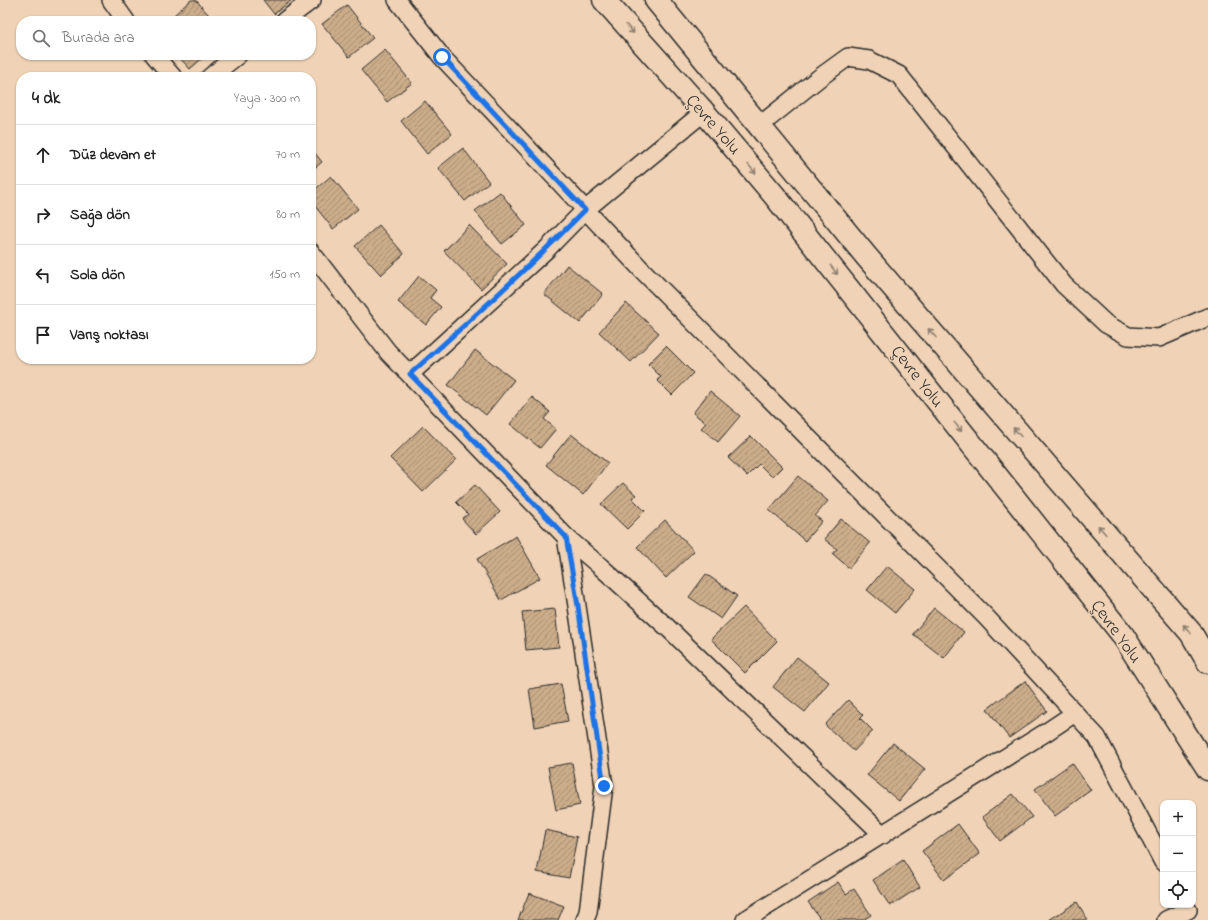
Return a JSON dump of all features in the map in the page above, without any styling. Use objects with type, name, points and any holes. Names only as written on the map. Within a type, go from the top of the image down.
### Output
[{"type":"highway","name":"Çevre Yolu","points":[[604,0],[704,112],[779,202],[1122,634],[1208,769]]},
{"type":"highway","name":"Çevre Yolu","points":[[656,0],[866,256],[1190,633],[1208,662]]},
{"type":"street","points":[[111,0],[122,16]]},
{"type":"street","points":[[291,16],[312,0]]},
{"type":"street","points":[[397,0],[442,57],[646,275],[986,617],[1075,712],[1097,737],[1160,856]]},
{"type":"street","points":[[760,126],[819,78],[848,57],[869,60],[900,75],[1064,285],[1106,324],[1128,336],[1159,338],[1208,317]]},
{"type":"street","points":[[158,60],[169,72]]},
{"type":"street","points":[[216,72],[232,60]]},
{"type":"street","points":[[410,374],[546,249],[585,210],[704,112]]},
{"type":"street","points":[[316,258],[388,352],[566,537],[668,628],[883,835]]},
{"type":"street","points":[[566,537],[578,606],[604,786],[588,912],[585,920]]},
{"type":"street","points":[[745,920],[1048,731],[1075,712]]},
{"type":"street","points":[[1166,920],[1189,912]]},
{"type":"building","points":[[191,0],[196,0],[210,16],[173,16]]},
{"type":"building","points":[[263,0],[292,0],[274,14]]},
{"type":"building","points":[[347,5],[373,38],[349,57],[322,24]]},
{"type":"building","points":[[385,50],[412,83],[387,102],[361,70]]},
{"type":"building","points":[[182,60],[200,60],[190,69]]},
{"type":"building","points":[[425,101],[452,134],[427,154],[401,121]]},
{"type":"building","points":[[463,148],[489,182],[465,201],[438,168]]},
{"type":"building","points":[[316,154],[322,162],[316,167]]},
{"type":"building","points":[[331,176],[358,209],[333,229],[316,207],[316,189]]},
{"type":"building","points":[[500,192],[526,225],[502,244],[475,211]]},
{"type":"building","points":[[379,225],[404,254],[381,275],[355,246]]},
{"type":"building","points":[[469,225],[507,264],[481,289],[444,251]]},
{"type":"building","points":[[567,265],[603,294],[580,323],[544,294]]},
{"type":"building","points":[[419,276],[436,290],[430,298],[441,307],[426,325],[398,302]]},
{"type":"building","points":[[626,303],[659,333],[631,362],[599,332]]},
{"type":"building","points":[[666,346],[693,373],[672,395],[657,380],[661,377],[648,364]]},
{"type":"building","points":[[475,350],[514,380],[486,415],[448,385]]},
{"type":"building","points":[[710,391],[740,416],[718,442],[701,428],[706,423],[693,413]]},
{"type":"building","points":[[532,397],[550,412],[544,419],[556,429],[540,448],[510,424]]},
{"type":"building","points":[[423,426],[456,460],[423,492],[390,458]]},
{"type":"building","points":[[571,434],[608,463],[583,495],[546,465]]},
{"type":"building","points":[[751,436],[782,467],[772,477],[759,464],[747,476],[728,458]]},
{"type":"building","points":[[798,476],[828,501],[815,516],[822,521],[805,541],[769,510]]},
{"type":"building","points":[[623,483],[636,495],[632,498],[645,511],[627,529],[601,504]]},
{"type":"building","points":[[475,485],[500,512],[476,534],[462,519],[468,514],[456,502]]},
{"type":"building","points":[[841,519],[870,543],[849,568],[833,554],[837,549],[824,539]]},
{"type":"building","points":[[665,520],[694,551],[666,578],[637,547]]},
{"type":"building","points":[[516,536],[540,578],[501,600],[477,559]]},
{"type":"building","points":[[887,566],[915,589],[895,613],[867,590]]},
{"type":"building","points":[[706,574],[737,596],[721,619],[689,597]]},
{"type":"building","points":[[744,607],[777,641],[745,673],[711,639]]},
{"type":"building","points":[[934,608],[964,632],[944,658],[913,634]]},
{"type":"building","points":[[555,609],[559,647],[526,650],[522,612]]},
{"type":"building","points":[[797,657],[829,682],[805,712],[773,687]]},
{"type":"building","points":[[1025,681],[1047,711],[1009,738],[987,709]]},
{"type":"building","points":[[561,684],[568,721],[535,727],[529,689]]},
{"type":"building","points":[[848,700],[863,715],[860,718],[873,731],[854,751],[825,725]]},
{"type":"building","points":[[893,743],[925,769],[899,801],[867,775]]},
{"type":"building","points":[[572,763],[580,805],[556,810],[548,767]]},
{"type":"building","points":[[1072,763],[1091,790],[1055,816],[1035,789]]},
{"type":"building","points":[[1013,794],[1032,817],[1000,841],[982,817]]},
{"type":"building","points":[[958,824],[980,854],[944,880],[922,851]]},
{"type":"building","points":[[545,830],[577,837],[569,878],[537,872]]},
{"type":"building","points":[[903,860],[920,887],[890,906],[873,880]]},
{"type":"building","points":[[838,882],[846,894],[854,889],[871,915],[863,920],[821,920],[808,902]]},
{"type":"building","points":[[529,893],[564,906],[558,920],[518,920]]},
{"type":"building","points":[[1077,902],[1088,920],[1049,920]]},
{"type":"route","points":[[442,57],[585,210],[546,249],[410,374],[566,537],[578,606],[604,786]]}]
